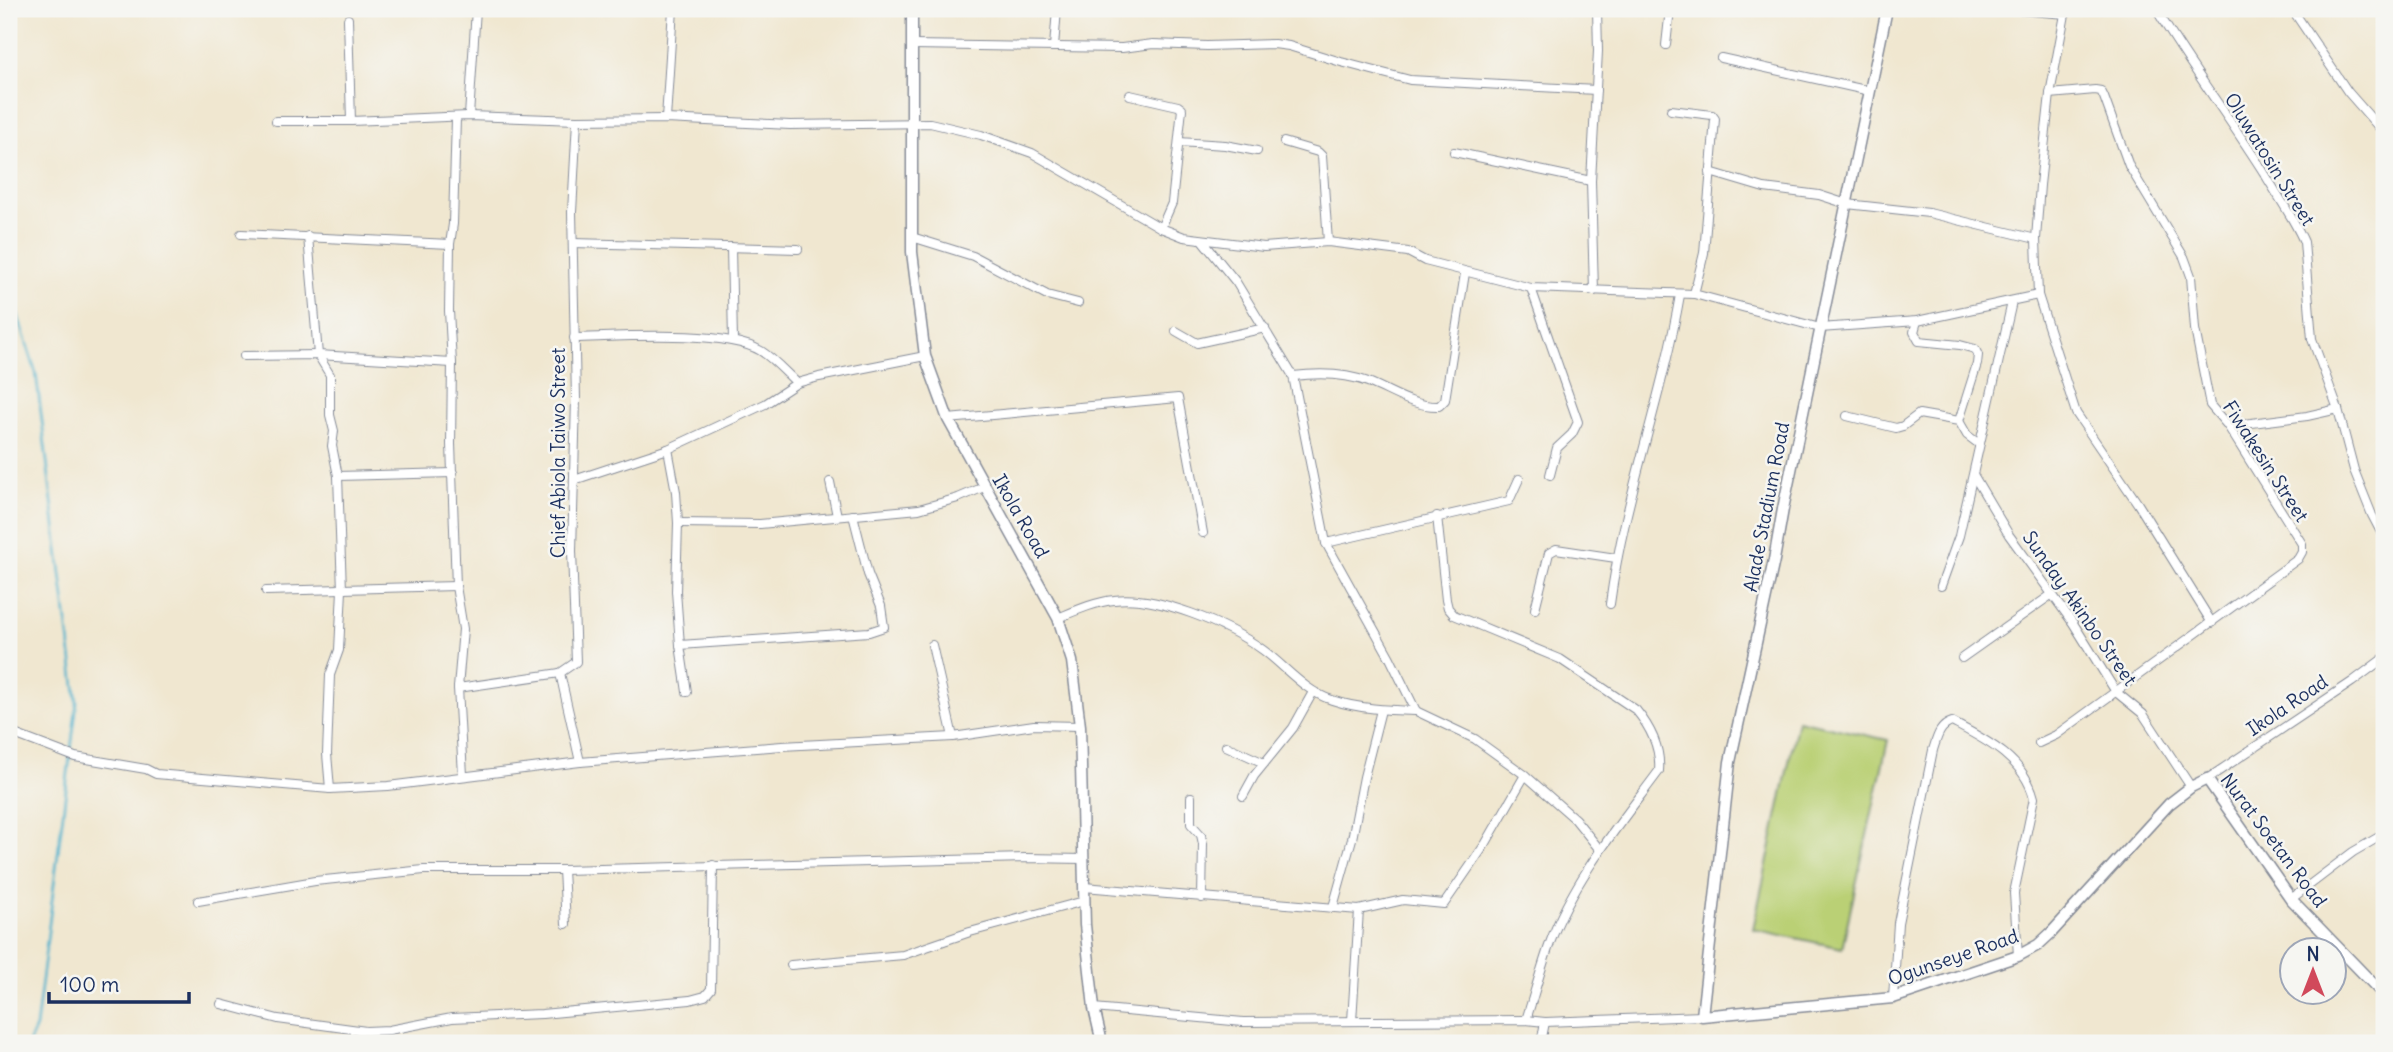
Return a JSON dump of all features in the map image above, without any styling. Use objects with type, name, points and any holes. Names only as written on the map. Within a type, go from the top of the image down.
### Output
[{"type":"street","points":[[469,116],[476,9]]},
{"type":"street","points":[[666,119],[673,9]]},
{"type":"street","name":"Ikola Road","points":[[912,9],[912,237],[925,356],[948,419],[1058,618],[1072,661],[1080,726],[1084,901],[1094,1009],[1102,1043]]},
{"type":"street","points":[[1054,47],[1057,9]]},
{"type":"street","points":[[1594,291],[1591,181],[1598,51],[1597,9]]},
{"type":"street","points":[[1666,45],[1670,9]]},
{"type":"street","name":"Alade Stadium Road","points":[[1702,1016],[1730,762],[1887,9]]},
{"type":"street","points":[[2006,9],[2066,11],[2050,94],[2036,239],[2038,295],[2076,413],[2138,504],[2213,623]]},
{"type":"street","name":"Oluwatosin Street","points":[[2156,9],[2298,228],[2304,242],[2312,339],[2338,409],[2354,470],[2384,538]]},
{"type":"street","points":[[2291,9],[2348,92],[2384,133]]},
{"type":"street","points":[[348,19],[351,121]]},
{"type":"street","points":[[912,45],[1122,48],[1153,44],[1273,44],[1289,46],[1410,80],[1596,90]]},
{"type":"street","points":[[1721,58],[1870,91]]},
{"type":"street","name":"Fiwakesin Street","points":[[2039,743],[2056,735],[2213,623],[2298,559],[2302,552],[2302,544],[2228,426],[2210,405],[2195,329],[2188,266],[2129,166],[2101,91],[2050,94]]},
{"type":"street","points":[[1130,95],[1180,106],[1182,111],[1172,203],[1161,228]]},
{"type":"street","points":[[1671,110],[1714,116],[1704,253],[1694,294]]},
{"type":"street","points":[[276,121],[469,116],[577,120],[666,119],[790,125],[930,123],[981,135],[1032,153],[1161,228],[1184,237],[1202,240],[1264,247],[1328,242],[1408,252],[1425,261],[1465,273],[1531,288],[1694,294],[1820,328],[1917,321],[2038,295]]},
{"type":"street","points":[[456,118],[450,244],[450,444],[456,586],[463,629],[458,688],[463,775]]},
{"type":"street","name":"Chief Abiola Taiwo Street","points":[[560,673],[576,662],[578,656],[572,551],[576,399],[572,212],[577,120]]},
{"type":"street","points":[[1179,142],[1225,145],[1257,151]]},
{"type":"street","points":[[1284,142],[1318,152],[1322,156],[1328,242]]},
{"type":"street","points":[[1454,152],[1591,181]]},
{"type":"street","points":[[1710,172],[1764,188],[1819,195],[1847,204],[1928,213],[2036,239]]},
{"type":"street","points":[[242,234],[450,244]]},
{"type":"street","points":[[308,236],[318,355],[330,374],[330,415],[334,431],[332,446],[338,476],[342,590],[339,650],[330,675],[327,754],[330,789]]},
{"type":"street","points":[[912,237],[973,256],[1047,295],[1078,303]]},
{"type":"street","points":[[1202,240],[1236,282],[1293,376],[1326,543],[1390,658],[1416,711]]},
{"type":"street","points":[[573,243],[797,249]]},
{"type":"street","points":[[731,247],[733,341]]},
{"type":"street","points":[[1293,376],[1342,376],[1366,382],[1403,398],[1439,406],[1445,400],[1465,273]]},
{"type":"street","points":[[1531,288],[1577,422],[1572,434],[1557,448],[1550,475]]},
{"type":"street","points":[[1610,604],[1616,558],[1666,363],[1680,295]]},
{"type":"street","points":[[1941,586],[1959,536],[1974,476],[2012,302]]},
{"type":"street","points":[[1917,321],[1914,332],[1919,341],[1975,349],[1978,355],[1977,364],[1959,421],[1967,435],[1979,444]]},
{"type":"street","points":[[1176,331],[1197,343],[1265,328]]},
{"type":"street","points":[[574,338],[663,336],[733,341],[761,351],[797,383]]},
{"type":"street","points":[[244,356],[318,355],[452,363]]},
{"type":"street","points":[[574,480],[668,449],[765,404],[797,383],[925,356]]},
{"type":"street","points":[[948,419],[1178,398],[1203,533]]},
{"type":"street","points":[[2228,426],[2307,416],[2338,409]]},
{"type":"street","points":[[1847,416],[1896,428],[1919,414],[1959,421]]},
{"type":"street","points":[[668,449],[676,492],[676,591],[687,692]]},
{"type":"street","points":[[338,476],[453,473]]},
{"type":"street","name":"Sunday Akinbo Street","points":[[1974,476],[2010,536],[2073,623],[2116,692],[2143,714],[2191,787]]},
{"type":"street","points":[[1326,543],[1437,516],[1498,505],[1508,501],[1519,479]]},
{"type":"street","points":[[830,482],[837,516]]},
{"type":"street","points":[[678,523],[760,524],[919,509],[984,487]]},
{"type":"street","points":[[680,645],[869,632],[884,627],[881,606],[868,574],[853,515]]},
{"type":"street","points":[[1437,516],[1446,600],[1454,615],[1560,659],[1636,710],[1644,720],[1660,757],[1659,771],[1600,850],[1550,941],[1526,1020]]},
{"type":"street","points":[[1535,609],[1549,553],[1556,548],[1616,558]]},
{"type":"street","points":[[267,591],[456,586]]},
{"type":"street","points":[[1962,658],[2051,595]]},
{"type":"street","points":[[1058,618],[1098,604],[1125,599],[1138,599],[1198,615],[1254,644],[1313,692],[1331,700],[1381,710],[1416,711],[1475,739],[1525,775],[1576,819],[1600,850]]},
{"type":"street","points":[[932,645],[953,737]]},
{"type":"street","name":"Ikola Road","points":[[2207,779],[2341,690],[2384,658]]},
{"type":"street","points":[[458,688],[560,673],[580,762]]},
{"type":"street","points":[[1243,796],[1293,728],[1313,692]]},
{"type":"street","points":[[1333,907],[1352,839],[1381,710]]},
{"type":"street","points":[[1893,998],[1898,923],[1933,750],[1944,725],[1952,722],[2001,750],[2016,764],[2034,798],[2014,893],[2018,956]]},
{"type":"street","points":[[9,732],[75,757],[146,769],[156,774],[330,789],[388,786],[580,762],[782,746],[953,737],[1034,725],[1080,726]]},
{"type":"street","points":[[1227,746],[1264,764]]},
{"type":"street","points":[[1084,887],[1359,910],[1403,900],[1440,905],[1447,902],[1486,843],[1525,775]]},
{"type":"street","name":"Nurat Soetan Road","points":[[2191,787],[2207,779],[2291,899],[2384,995]]},
{"type":"street","name":"Ogunseye Road","points":[[1702,1016],[1893,998],[2018,956],[2038,945],[2051,933],[2169,804],[2191,787]]},
{"type":"street","points":[[1191,797],[1191,824],[1201,835],[1203,844],[1202,898]]},
{"type":"street","points":[[2291,899],[2353,852],[2384,834]]},
{"type":"street","points":[[198,901],[315,881],[406,871],[564,870],[999,858],[1083,859]]},
{"type":"street","points":[[221,1004],[278,1019],[366,1031],[389,1030],[452,1018],[542,1014],[698,998],[705,996],[711,989],[713,865]]},
{"type":"street","points":[[564,870],[566,924]]},
{"type":"street","points":[[792,965],[903,955],[970,932],[1084,901]]},
{"type":"street","points":[[1352,1021],[1359,910]]},
{"type":"street","points":[[2374,986],[2384,979]]},
{"type":"street","points":[[1094,1009],[1243,1022],[1545,1022],[1702,1016]]},
{"type":"street","points":[[1541,1043],[1545,1022]]},
{"type":"green space","points":[[1798,720],[1888,740],[1842,948],[1753,929]]},
{"type":"waterway","points":[[9,287],[36,373],[77,702],[36,1027],[29,1043]]}]
